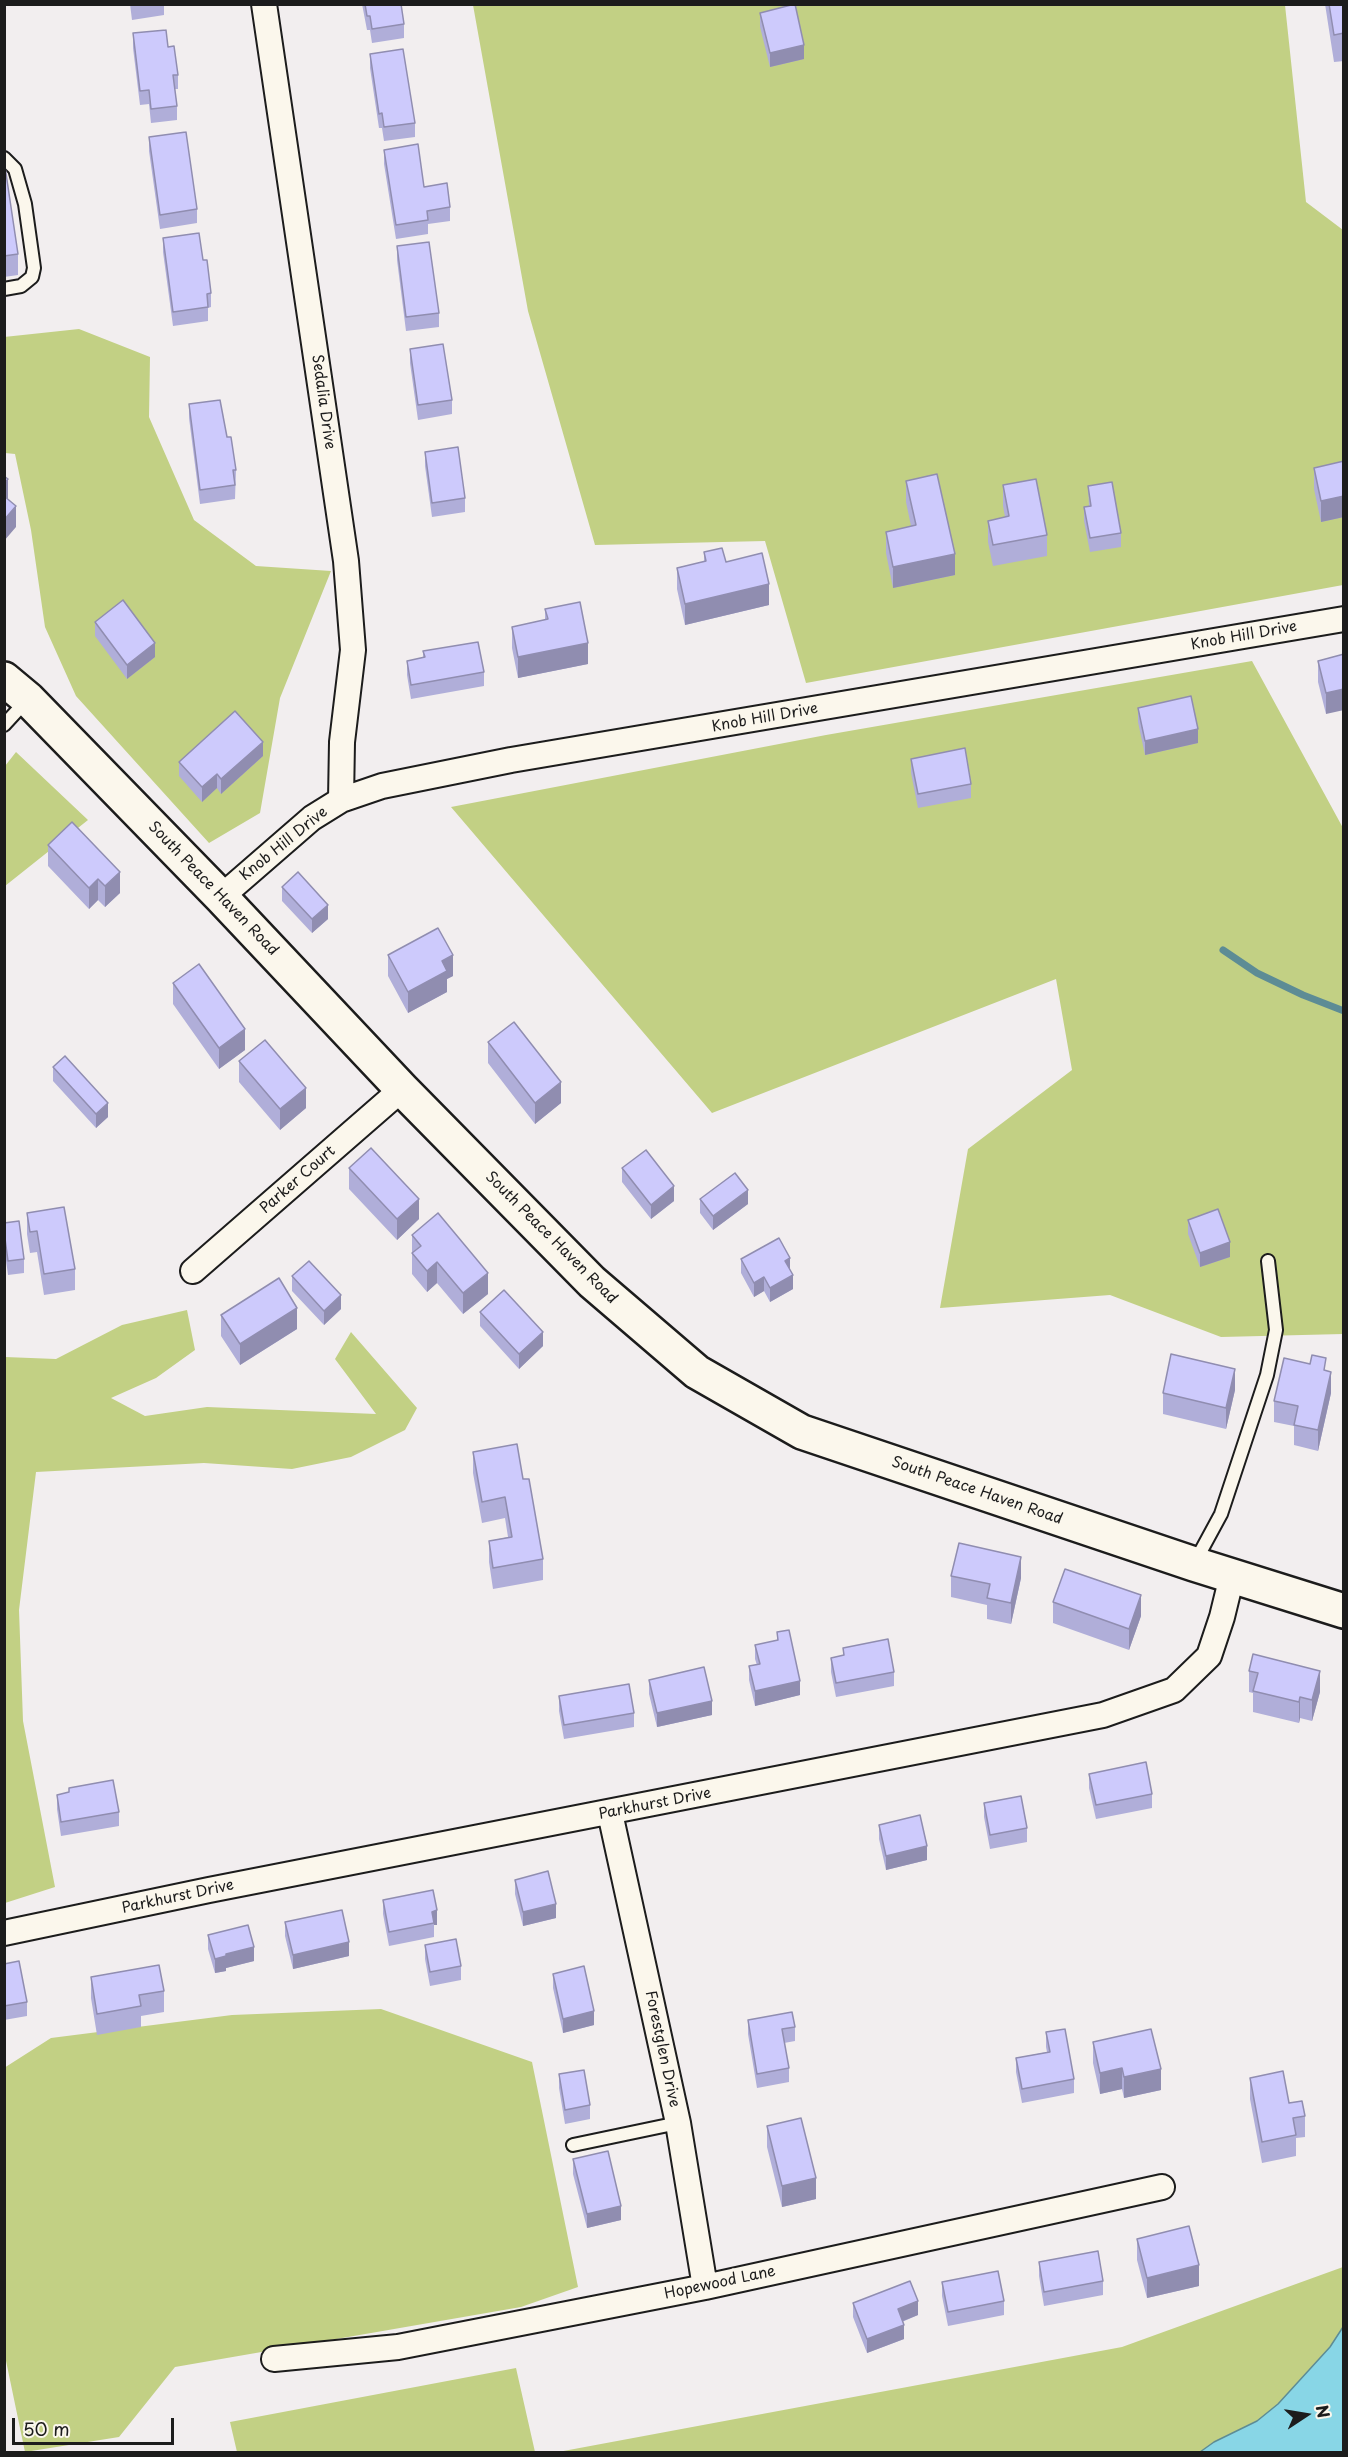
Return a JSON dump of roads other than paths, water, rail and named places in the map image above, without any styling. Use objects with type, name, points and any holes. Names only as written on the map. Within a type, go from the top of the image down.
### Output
[{"type":"main road","name":"South Peace Haven Road","points":[[16,689],[221,897],[402,1089],[592,1282],[697,1372],[802,1432],[1194,1564],[1344,1611]]},
{"type":"street","name":"Sedalia Drive","points":[[264,4],[346,561],[352,650],[342,742],[341,800]]},
{"type":"street","name":"Knob Hill Drive","points":[[221,897],[312,818],[341,800],[382,786],[501,762],[1344,619]]},
{"type":"street","name":"Parker Court","points":[[193,1271],[402,1089]]},
{"type":"street","name":"Parkhurst Drive","points":[[4,1933],[208,1890],[1102,1715],[1174,1690],[1209,1656],[1232,1576]]},
{"type":"street","name":"Forestglen Drive","points":[[610,1813],[678,2123],[705,2287]]},
{"type":"street","name":"Hopewood Lane","points":[[274,2359],[398,2347],[705,2287],[1162,2187]]},
{"type":"lane","points":[[4,158],[15,169],[25,204],[34,268],[32,277],[21,286],[4,289]]},
{"type":"lane","points":[[4,725],[16,689]]},
{"type":"lane","points":[[1194,1564],[1221,1514],[1267,1375],[1276,1330],[1268,1261]]},
{"type":"lane","points":[[573,2145],[678,2123]]},
{"type":"water","points":[[1343,2327],[1343,2452],[1200,2452],[1214,2442],[1257,2421],[1278,2404],[1330,2347]]},
{"type":"waterway","points":[[1223,950],[1257,973],[1344,1011]]}]
